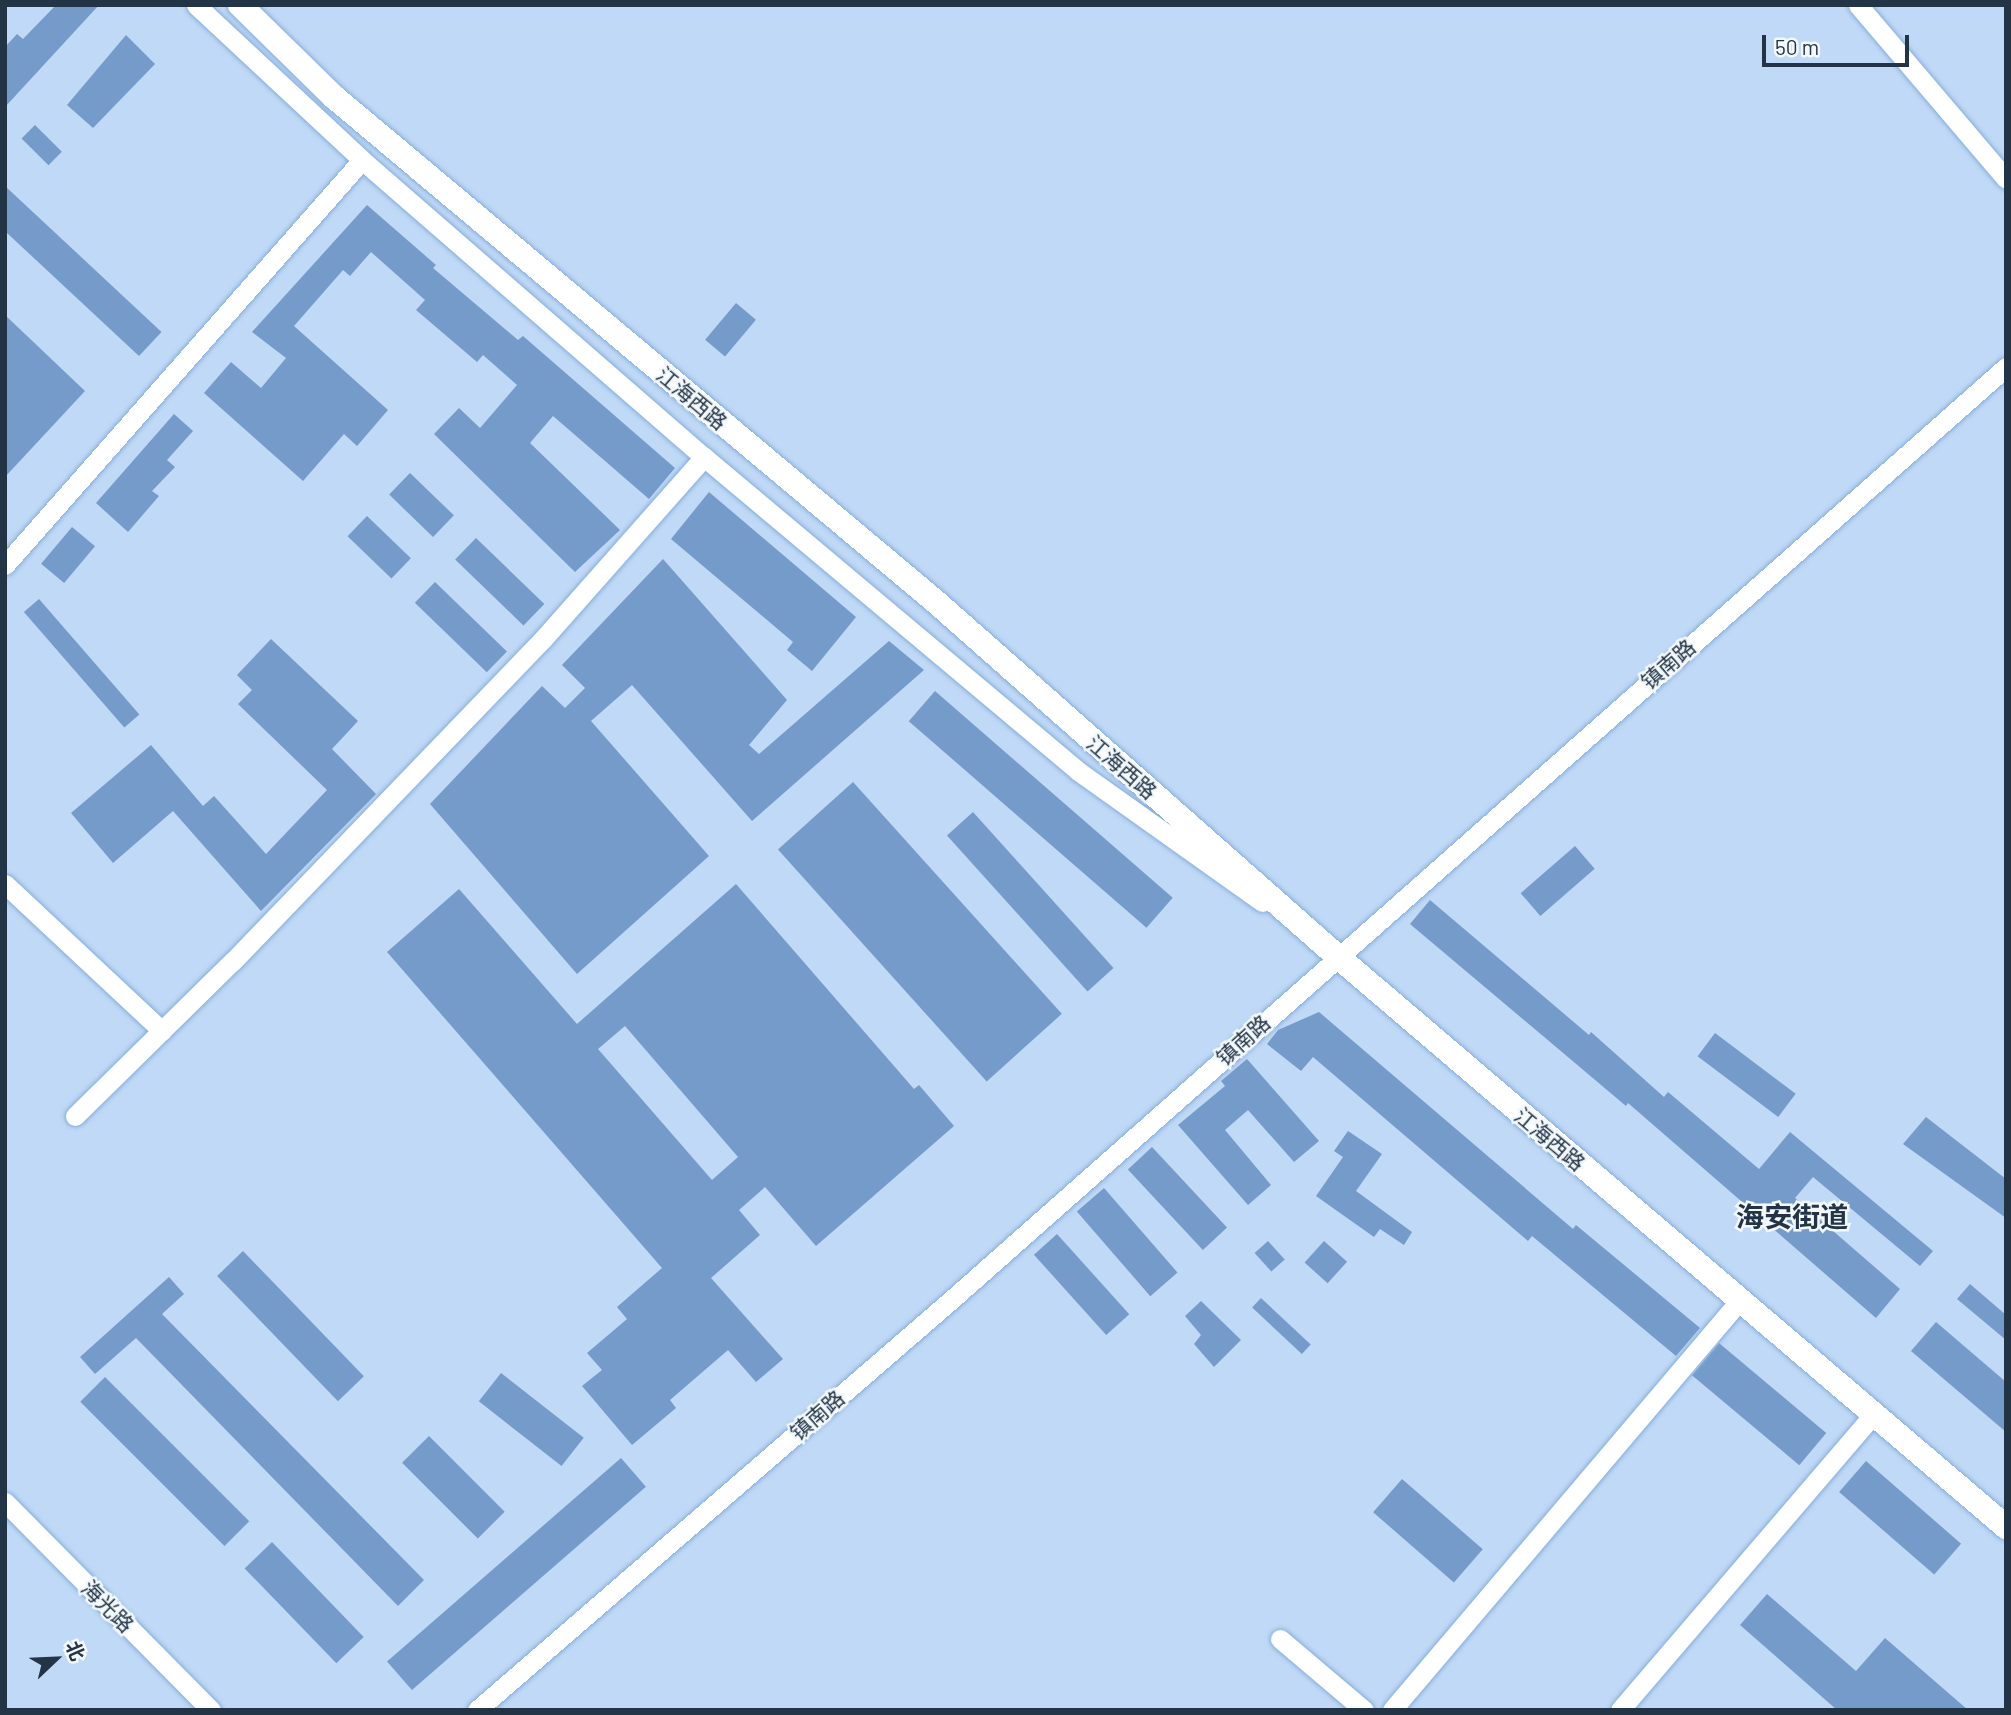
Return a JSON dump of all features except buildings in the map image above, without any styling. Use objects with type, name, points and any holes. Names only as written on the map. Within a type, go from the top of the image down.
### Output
[{"type":"main road","name":"江海西路","points":[[240,5],[334,97],[936,603],[1336,956],[2006,1527]]},
{"type":"street","points":[[196,5],[362,160],[704,457],[1078,771],[1336,956]]},
{"type":"street","points":[[1858,5],[2006,178]]},
{"type":"street","points":[[5,565],[362,160]]},
{"type":"street","name":"镇南路","points":[[477,1710],[950,1300],[1336,956],[2006,367]]},
{"type":"street","points":[[75,1116],[162,1031],[543,639],[704,457]]},
{"type":"street","points":[[5,884],[162,1031]]},
{"type":"street","points":[[1392,1710],[1740,1300]]},
{"type":"street","points":[[1620,1710],[1874,1414]]},
{"type":"street","name":"海光路","points":[[5,1502],[211,1710]]},
{"type":"street","points":[[1280,1639],[1364,1710]]},
{"type":"district","name":"海安街道","points":[[1792,1216]]}]
